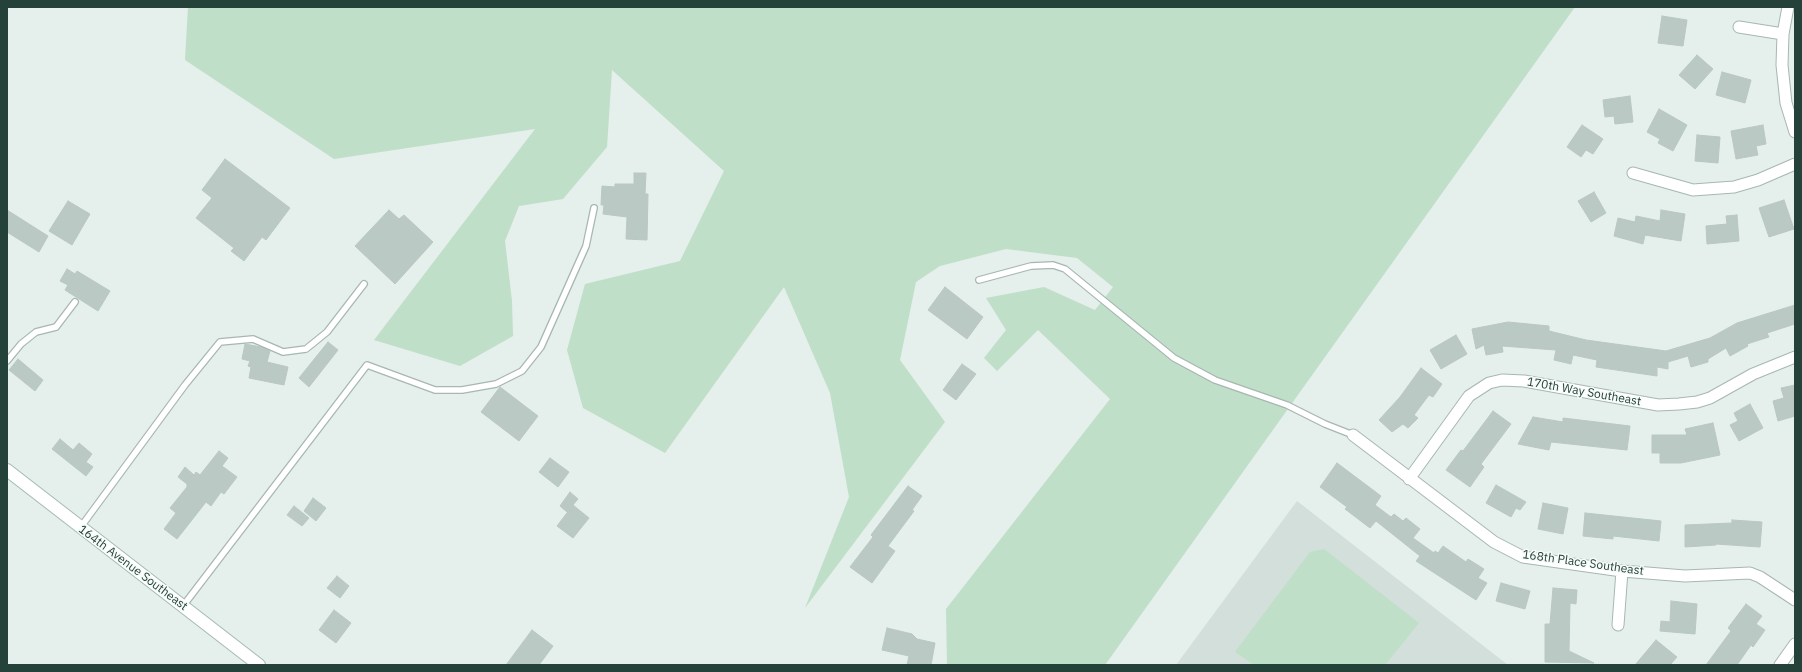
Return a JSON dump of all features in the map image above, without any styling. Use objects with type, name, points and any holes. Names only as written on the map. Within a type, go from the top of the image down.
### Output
[{"type":"street","points":[[1788,7],[1783,34],[1782,65],[1786,103],[1795,132]]},
{"type":"street","points":[[1740,27],[1783,34]]},
{"type":"street","points":[[1633,173],[1693,190],[1734,187],[1758,180],[1795,164]]},
{"type":"street","name":"170th Way Southeast","points":[[1409,479],[1469,396],[1489,383],[1502,380],[1524,381],[1658,405],[1679,404],[1697,402],[1710,398],[1753,374],[1795,357]]},
{"type":"street","name":"168th Place Southeast","points":[[1353,436],[1494,542],[1523,557],[1622,571],[1685,576],[1750,573],[1760,576],[1795,600]]},
{"type":"street","name":"164th Avenue Southeast","points":[[7,470],[259,665]]},
{"type":"street","points":[[1618,625],[1622,571]]},
{"type":"street","points":[[1780,665],[1795,644]]},
{"type":"lane","points":[[183,606],[367,366],[436,390],[462,390],[496,384],[522,371],[541,347],[586,246],[594,208]]},
{"type":"lane","points":[[979,280],[1031,266],[1053,265],[1065,269],[1174,358],[1215,380],[1287,405],[1353,436]]},
{"type":"lane","points":[[80,528],[185,385],[220,342],[253,339],[283,352],[306,349],[328,332],[364,284]]},
{"type":"lane","points":[[7,361],[21,344],[36,332],[56,327],[76,302]]},
{"type":"shaded area","points":[[1297,501],[1508,665],[1176,665]]},
{"type":"green space","points":[[188,7],[1575,7],[1105,665],[947,665],[946,609],[1110,399],[1038,330],[997,371],[984,358],[1006,330],[986,298],[1044,287],[1095,310],[1113,287],[1077,258],[1006,249],[940,266],[916,282],[900,360],[945,422],[805,608],[849,497],[830,393],[784,287],[665,453],[583,408],[567,350],[585,284],[680,261],[724,171],[612,70],[607,147],[563,199],[519,206],[505,241],[512,301],[513,336],[460,366],[374,340],[535,129],[334,159],[185,60]]},
{"type":"green space","points":[[1324,549],[1419,623],[1385,665],[1254,665],[1235,652],[1310,552]]},
{"type":"building","points":[[1662,16],[1687,20],[1683,46],[1658,43]]},
{"type":"building","points":[[1697,55],[1713,69],[1695,89],[1679,75]]},
{"type":"building","points":[[1722,72],[1751,80],[1745,103],[1716,95]]},
{"type":"building","points":[[1630,96],[1633,122],[1615,124],[1614,116],[1605,117],[1603,100]]},
{"type":"building","points":[[1659,109],[1687,125],[1673,151],[1658,143],[1660,139],[1647,132]]},
{"type":"building","points":[[1582,125],[1603,139],[1593,154],[1586,150],[1581,157],[1567,147]]},
{"type":"building","points":[[1763,125],[1766,144],[1756,146],[1758,155],[1736,159],[1731,131]]},
{"type":"building","points":[[1697,135],[1720,137],[1718,163],[1695,161]]},
{"type":"building","points":[[225,159],[290,208],[266,240],[262,237],[244,261],[231,251],[234,248],[196,218],[212,198],[202,190]]},
{"type":"building","points":[[634,173],[646,173],[645,194],[648,194],[647,240],[626,239],[627,217],[603,214],[604,205],[601,205],[602,186],[615,187],[615,184],[634,184]]},
{"type":"building","points":[[1594,192],[1606,213],[1591,222],[1578,201]]},
{"type":"building","points":[[1784,200],[1794,229],[1769,237],[1759,208]]},
{"type":"building","points":[[68,201],[90,214],[72,245],[49,231]]},
{"type":"building","points":[[7,210],[48,236],[39,252],[7,232]]},
{"type":"building","points":[[389,210],[399,219],[404,215],[433,242],[395,284],[355,246]]},
{"type":"building","points":[[1661,210],[1685,214],[1681,241],[1645,235],[1643,244],[1614,236],[1618,218],[1635,222],[1636,216],[1660,221]]},
{"type":"building","points":[[1737,215],[1739,241],[1707,244],[1706,226],[1727,224],[1726,216]]},
{"type":"building","points":[[67,269],[75,274],[77,271],[110,291],[98,311],[65,290],[68,285],[60,281]]},
{"type":"building","points":[[945,287],[983,317],[967,339],[928,310]]},
{"type":"building","points":[[1795,305],[1795,324],[1767,333],[1769,337],[1747,344],[1748,346],[1730,356],[1726,348],[1708,359],[1708,362],[1691,367],[1688,356],[1668,362],[1668,369],[1657,367],[1657,376],[1596,367],[1597,360],[1573,355],[1571,364],[1554,360],[1556,350],[1502,346],[1503,352],[1486,355],[1484,345],[1476,349],[1472,329],[1508,322],[1549,326],[1549,331],[1586,340],[1666,351],[1710,338],[1737,323]]},
{"type":"building","points":[[1456,335],[1467,354],[1441,369],[1430,350]]},
{"type":"building","points":[[328,342],[338,350],[309,387],[299,378]]},
{"type":"building","points":[[245,344],[261,347],[270,351],[267,362],[288,367],[284,385],[249,378],[251,367],[248,366],[250,361],[242,359]]},
{"type":"building","points":[[18,359],[43,380],[35,391],[9,370]]},
{"type":"building","points":[[962,364],[976,374],[956,400],[943,390]]},
{"type":"building","points":[[1421,368],[1442,384],[1433,397],[1429,395],[1414,415],[1418,418],[1408,428],[1403,424],[1392,432],[1379,420],[1400,397]]},
{"type":"building","points":[[1795,385],[1795,416],[1778,421],[1773,401],[1784,398],[1781,388]]},
{"type":"building","points":[[500,387],[538,416],[519,441],[481,412]]},
{"type":"building","points":[[1750,404],[1763,428],[1739,441],[1730,425],[1738,421],[1734,413]]},
{"type":"building","points":[[1493,411],[1511,424],[1481,464],[1484,467],[1470,487],[1446,470],[1461,450],[1463,451]]},
{"type":"building","points":[[1533,417],[1563,422],[1563,418],[1630,426],[1627,450],[1551,442],[1549,450],[1518,444]]},
{"type":"building","points":[[1713,423],[1720,455],[1681,463],[1660,463],[1660,453],[1652,453],[1652,435],[1687,435],[1685,429]]},
{"type":"building","points":[[60,439],[73,450],[79,443],[92,454],[86,462],[93,467],[86,476],[52,449]]},
{"type":"building","points":[[219,451],[228,458],[222,466],[237,477],[224,494],[221,492],[211,506],[206,502],[177,539],[164,529],[176,513],[170,508],[187,487],[187,484],[178,477],[185,467],[194,475],[196,472],[200,475]]},
{"type":"building","points":[[550,458],[569,472],[558,487],[539,472]]},
{"type":"building","points":[[1337,463],[1381,496],[1375,505],[1391,517],[1394,514],[1403,521],[1406,518],[1420,529],[1413,538],[1434,553],[1435,551],[1438,553],[1443,546],[1466,562],[1468,559],[1484,569],[1478,578],[1487,583],[1476,600],[1416,561],[1420,556],[1376,521],[1370,528],[1345,509],[1347,507],[1320,487]]},
{"type":"building","points":[[1496,485],[1526,502],[1520,510],[1516,508],[1511,517],[1486,503]]},
{"type":"building","points":[[908,486],[922,496],[912,510],[914,511],[888,546],[895,551],[872,583],[850,567],[873,537],[871,535]]},
{"type":"building","points":[[570,492],[578,499],[567,512],[560,506]]},
{"type":"building","points":[[313,498],[326,508],[316,521],[304,511]]},
{"type":"building","points":[[1543,503],[1568,508],[1563,534],[1538,529]]},
{"type":"building","points":[[573,505],[589,518],[573,538],[557,526]]},
{"type":"building","points":[[294,506],[309,518],[302,526],[287,515]]},
{"type":"building","points":[[1585,513],[1661,521],[1659,541],[1613,536],[1613,539],[1583,536]]},
{"type":"building","points":[[1732,520],[1762,522],[1760,547],[1716,544],[1685,547],[1685,525],[1732,523]]},
{"type":"building","points":[[337,576],[349,586],[340,598],[327,588]]},
{"type":"building","points":[[1501,583],[1530,591],[1525,609],[1496,601]]},
{"type":"building","points":[[1553,588],[1577,590],[1576,604],[1570,603],[1569,651],[1594,663],[1545,662],[1545,624],[1550,624]]},
{"type":"building","points":[[1671,601],[1697,604],[1695,634],[1660,631],[1661,621],[1670,622]]},
{"type":"building","points":[[1746,604],[1762,616],[1756,624],[1765,630],[1753,647],[1751,645],[1737,665],[1706,665],[1731,631],[1728,628]]},
{"type":"building","points":[[334,610],[351,623],[336,643],[319,630]]},
{"type":"building","points":[[887,628],[912,634],[917,639],[935,643],[931,665],[907,665],[909,656],[882,650]]},
{"type":"building","points":[[532,630],[553,646],[539,665],[506,665]]},
{"type":"building","points":[[1656,640],[1677,657],[1670,665],[1635,665]]}]
